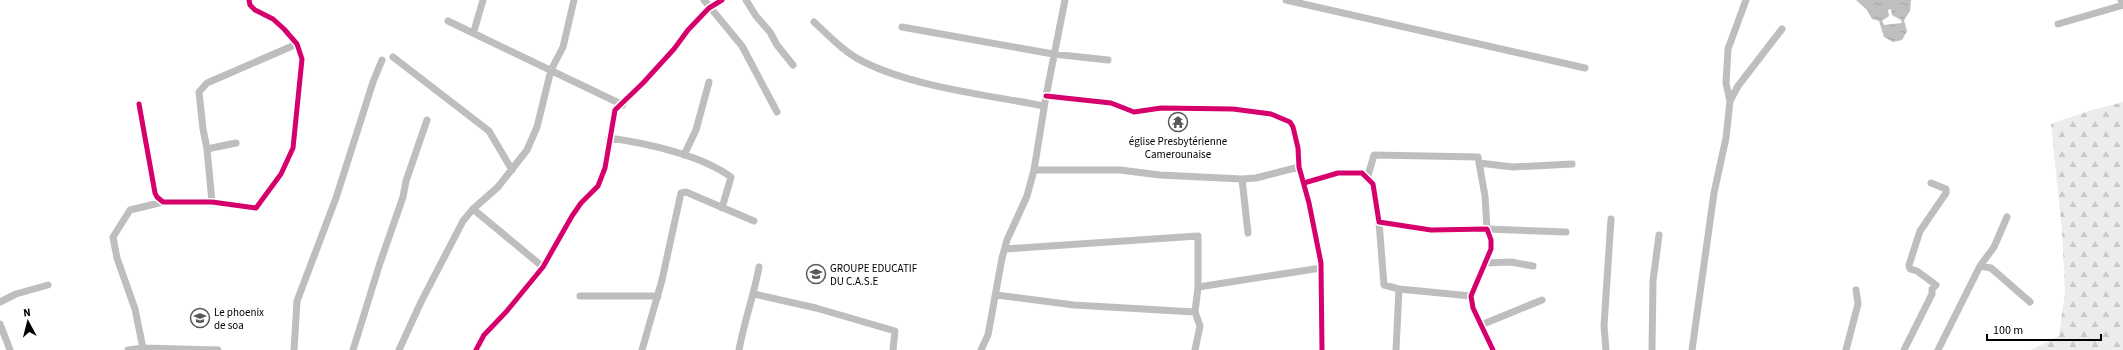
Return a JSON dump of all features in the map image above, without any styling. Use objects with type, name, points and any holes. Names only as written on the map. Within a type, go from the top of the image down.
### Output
[{"type":"street","points":[[143,348],[134,309],[117,258],[113,237],[130,210],[163,202],[212,202],[256,208],[280,174],[293,148],[302,59],[297,44],[273,19],[255,10],[250,5],[248,0]]},
{"type":"street","points":[[474,31],[483,0]]},
{"type":"street","points":[[400,350],[446,251],[472,209],[494,192],[527,150],[533,136],[551,70],[563,47],[574,0]]},
{"type":"street","points":[[704,0],[709,8],[742,46],[777,112]]},
{"type":"street","points":[[476,350],[484,335],[506,312],[543,267],[572,216],[600,182],[605,168],[615,110],[623,104],[709,8],[722,0]]},
{"type":"street","points":[[746,0],[756,16],[763,22],[777,45],[793,65]]},
{"type":"street","points":[[981,350],[988,335],[996,295],[998,274],[1005,249],[1027,196],[1034,170],[1053,54],[1065,0]]},
{"type":"street","points":[[1286,0],[1586,68]]},
{"type":"street","points":[[1692,350],[1714,193],[1726,138],[1730,101],[1726,83],[1728,48],[1746,0]]},
{"type":"street","points":[[2058,24],[2123,5],[2121,0]]},
{"type":"street","points":[[448,21],[474,31],[623,104]]},
{"type":"street","points":[[814,22],[838,44],[863,62],[913,80],[1044,106]]},
{"type":"street","points":[[902,27],[1053,54],[1108,60]]},
{"type":"street","points":[[1730,101],[1738,86],[1782,29]]},
{"type":"street","points":[[212,202],[207,149],[202,129],[199,92],[207,82],[297,44]]},
{"type":"street","points":[[393,57],[489,131],[512,170]]},
{"type":"street","points":[[294,350],[297,301],[336,198],[373,82],[382,60]]},
{"type":"street","points":[[684,155],[696,130],[709,82]]},
{"type":"street","points":[[1046,96],[1111,103],[1134,112],[1161,108],[1233,109],[1271,114],[1285,119],[1293,127],[1298,148],[1299,167],[1304,183],[1321,268],[1322,350]]},
{"type":"street","points":[[139,104],[155,193],[163,202]]},
{"type":"street","points":[[353,350],[380,263],[403,197],[406,181],[427,120]]},
{"type":"street","points":[[609,138],[632,141],[684,155],[720,169],[731,177],[722,208]]},
{"type":"street","points":[[207,149],[236,143]]},
{"type":"street","points":[[1367,179],[1374,155],[1478,158],[1485,196],[1487,229],[1491,244],[1485,263],[1471,296],[1481,325],[1493,350]]},
{"type":"street","points":[[1479,163],[1513,167],[1572,164]]},
{"type":"street","points":[[1034,170],[1120,170],[1160,175],[1242,179],[1256,178],[1299,167]]},
{"type":"street","points":[[1304,183],[1338,173],[1362,173],[1373,184],[1379,222],[1384,285],[1399,289],[1471,296]]},
{"type":"street","points":[[1242,179],[1248,233]]},
{"type":"street","points":[[1904,350],[1932,294],[1932,289],[1936,285],[1917,271],[1910,269],[1909,264],[1920,231],[1946,193],[1946,189],[1931,182]]},
{"type":"street","points":[[642,350],[658,296],[681,193],[686,192],[754,221]]},
{"type":"street","points":[[472,209],[543,267]]},
{"type":"street","points":[[1938,350],[1980,266],[1994,246],[2007,217]]},
{"type":"street","points":[[1606,350],[1604,326],[1611,219]]},
{"type":"street","points":[[1379,222],[1431,230],[1487,229],[1566,232]]},
{"type":"street","points":[[1652,350],[1653,281],[1659,235]]},
{"type":"street","points":[[1005,249],[1198,236],[1198,287],[1195,312],[1200,326],[1195,350]]},
{"type":"street","points":[[1485,263],[1511,262],[1533,266]]},
{"type":"street","points":[[1980,266],[1991,268],[2030,302]]},
{"type":"street","points":[[739,350],[743,326],[754,294],[759,267]]},
{"type":"street","points":[[1198,287],[1321,268]]},
{"type":"street","points":[[0,302],[16,294],[48,286]]},
{"type":"street","points":[[1396,350],[1399,289]]},
{"type":"street","points":[[1846,350],[1858,304],[1856,290]]},
{"type":"street","points":[[754,294],[816,308],[895,331],[893,350]]},
{"type":"street","points":[[996,295],[1074,305],[1195,312]]},
{"type":"street","points":[[580,296],[658,296]]},
{"type":"street","points":[[1481,325],[1542,300]]},
{"type":"street","points":[[0,324],[10,350]]},
{"type":"street","points":[[128,350],[143,348],[218,350]]},
{"type":"green space","points":[[2123,102],[2123,350],[2031,350],[2059,336],[2065,292],[2062,231],[2051,124],[2092,110]]},
{"type":"water","points":[[1856,0],[1911,0],[1910,11],[1904,20],[1907,31],[1902,40],[1893,42],[1884,37],[1879,21],[1872,19],[1867,10]],"holes":[[[1891,9],[1892,15],[1901,20],[1902,23],[1884,25],[1882,21],[1889,16],[1888,10]]]},
{"type":"cycle path","points":[[139,104],[155,193],[157,197],[163,202],[212,202],[256,208],[281,174],[293,148],[302,59],[297,44],[284,29],[273,19],[255,10],[250,5],[249,0]]},
{"type":"cycle path","points":[[476,350],[484,335],[506,312],[543,267],[572,216],[581,203],[598,186],[605,168],[615,110],[643,83],[674,49],[688,30],[709,8],[722,0]]},
{"type":"cycle path","points":[[1046,96],[1111,103],[1134,112],[1161,108],[1233,109],[1271,114],[1290,122],[1293,127],[1298,148],[1299,167],[1309,203],[1321,263],[1322,350]]},
{"type":"cycle path","points":[[1304,183],[1338,173],[1362,173],[1373,184],[1379,222],[1431,230],[1487,229],[1491,240],[1491,249],[1471,296],[1473,308],[1493,350]]},
{"type":"place","name":"église Presbytérienne Camerounaise","points":[[1178,122]]},
{"type":"place","name":"GROUPE EDUCATIF DU C.A.S.E","points":[[816,274]]},
{"type":"place","name":"Le phoenix de soa","points":[[200,318]]}]
